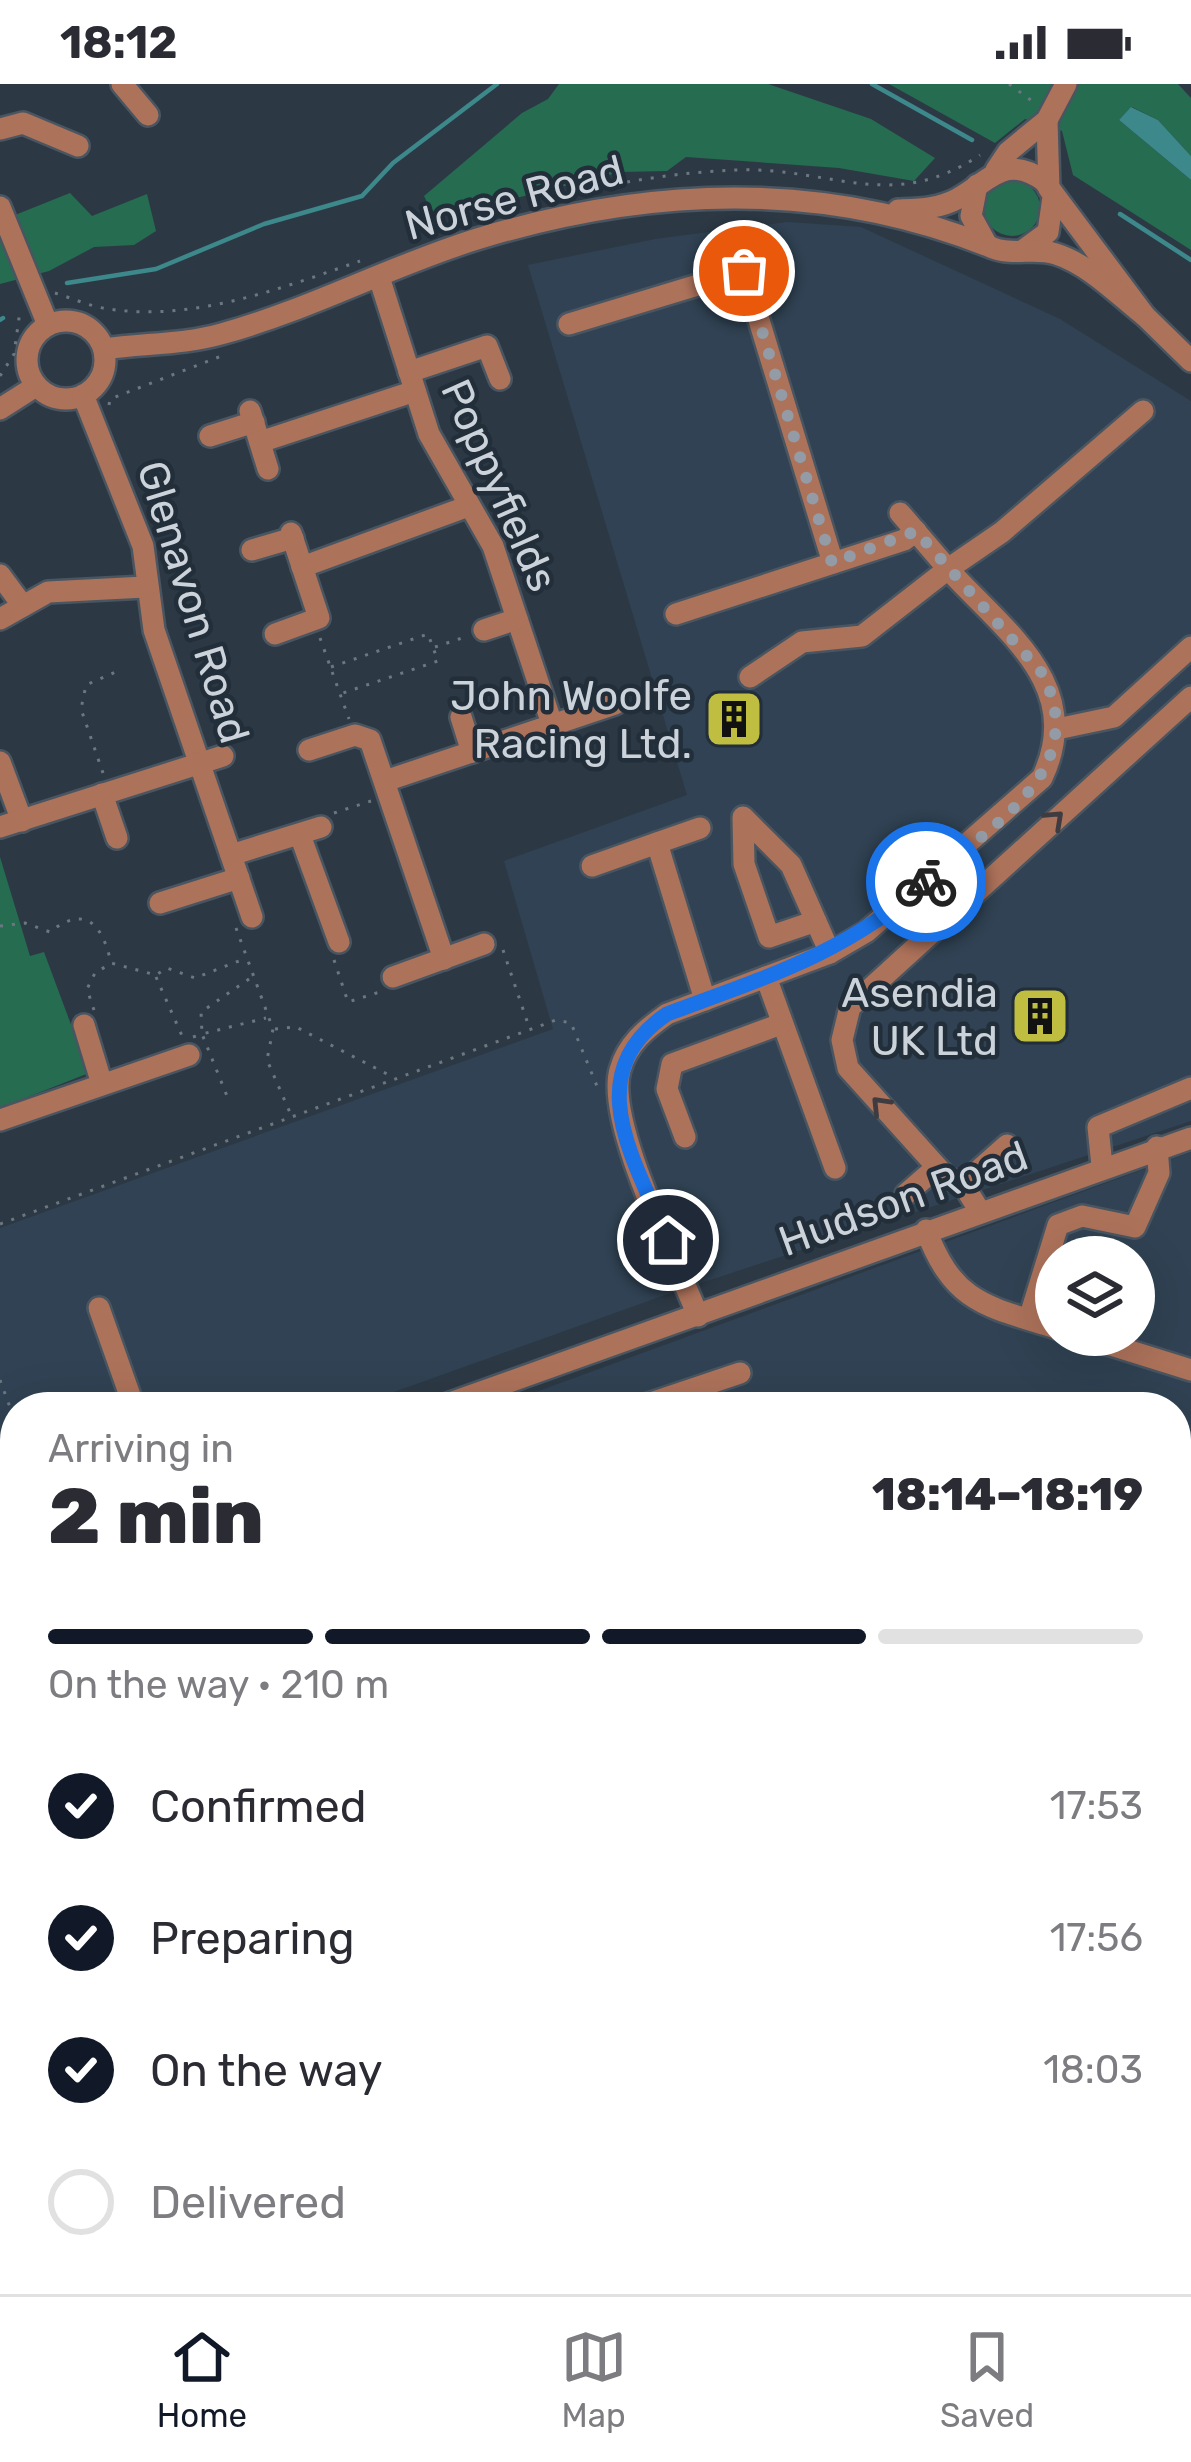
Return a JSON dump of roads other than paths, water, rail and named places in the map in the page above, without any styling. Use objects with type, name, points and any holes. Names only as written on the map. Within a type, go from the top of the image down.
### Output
[{"type":"street","points":[[122,84],[148,115]]},
{"type":"street","points":[[1022,251],[1048,232],[1050,116],[1066,84]]},
{"type":"street","name":"Norse Road","points":[[885,211],[937,208],[996,170],[1008,152],[1050,116]]},
{"type":"street","points":[[0,129],[23,123],[78,146]]},
{"type":"street","points":[[996,170],[1030,171],[1051,193]]},
{"type":"street","points":[[977,184],[970,216],[987,244]]},
{"type":"street","name":"Norse Road","points":[[1051,193],[1145,316]]},
{"type":"street","name":"Norse Road","points":[[104,349],[217,336],[296,311],[488,236],[660,199],[795,197],[885,211],[987,244],[1052,252],[1080,265],[1145,316],[1191,361]]},
{"type":"street","points":[[0,207],[47,325]]},
{"type":"street","points":[[569,324],[744,271],[832,563]]},
{"type":"street","name":"Poppyfields","points":[[379,277],[412,382],[466,507],[493,546],[517,619],[563,721]]},
{"type":"street","points":[[66,320],[86,326],[104,349],[105,366],[97,384],[83,395],[51,396],[36,386],[27,370],[28,347],[47,325],[66,320]]},
{"type":"street","points":[[210,436],[412,382],[487,346],[500,379]]},
{"type":"street","points":[[0,410],[36,386]]},
{"type":"street","name":"Glenavon Road","points":[[83,395],[143,546],[154,630],[212,759],[231,855],[254,905]]},
{"type":"street","points":[[750,677],[802,642],[862,636],[1002,532],[1143,411]]},
{"type":"street","points":[[255,425],[268,469]]},
{"type":"street","points":[[302,567],[466,507]]},
{"type":"street","points":[[698,1316],[622,1126],[617,1100],[619,1072],[644,1030],[705,1000],[830,953],[898,908],[1042,778],[1056,750],[1054,696],[1042,673],[900,513]]},
{"type":"street","points":[[676,614],[916,531]]},
{"type":"street","points":[[252,550],[292,536],[319,618],[275,634]]},
{"type":"street","points":[[0,575],[23,606]]},
{"type":"street","points":[[0,620],[47,592],[145,587]]},
{"type":"street","points":[[484,630],[517,619]]},
{"type":"street","points":[[1057,729],[1114,717],[1191,647]]},
{"type":"street","points":[[980,1210],[963,1184],[937,1167],[848,1068],[842,1040],[850,1006],[1191,697]]},
{"type":"street","points":[[387,788],[472,752],[615,704]]},
{"type":"street","points":[[461,717],[472,752]]},
{"type":"street","points":[[309,750],[362,737],[387,788],[444,959]]},
{"type":"street","points":[[0,762],[11,824],[212,759]]},
{"type":"street","points":[[105,793],[117,838]]},
{"type":"street","points":[[816,921],[769,937],[744,864],[743,817],[791,865],[816,921],[830,953]]},
{"type":"street","points":[[592,866],[700,828]]},
{"type":"street","points":[[231,855],[311,831],[339,942]]},
{"type":"street","points":[[657,843],[705,1000]]},
{"type":"street","points":[[160,903],[238,878]]},
{"type":"street","points":[[393,977],[484,944]]},
{"type":"street","points":[[766,977],[835,1168]]},
{"type":"street","points":[[686,1137],[668,1089],[672,1064],[781,1024]]},
{"type":"street","points":[[84,1025],[101,1081]]},
{"type":"street","points":[[0,1120],[186,1047]]},
{"type":"street","points":[[1102,1166],[1098,1127],[1191,1088]]},
{"type":"street","name":"Hudson Road","points":[[482,1392],[1102,1166],[1191,1138]]},
{"type":"street","points":[[963,1184],[1007,1145]]},
{"type":"street","points":[[1028,1319],[1058,1225],[1082,1216],[1135,1226],[1159,1173],[1156,1147]]},
{"type":"street","points":[[906,1194],[937,1167]]},
{"type":"street","points":[[926,1230],[951,1282],[976,1300],[1035,1321]]},
{"type":"street","points":[[99,1309],[129,1392]]},
{"type":"street","points":[[1146,1356],[1191,1370]]},
{"type":"street","points":[[684,1392],[740,1373]]},
{"type":"waterway","points":[[67,283],[156,269],[264,224],[362,196],[393,163],[497,84]]},
{"type":"waterway","points":[[872,84],[972,140]]},
{"type":"waterway","points":[[1120,214],[1191,260]]},
{"type":"place","name":"John Woolfe Racing Ltd.","points":[[734,719]]},
{"type":"place","name":"Asendia UK Ltd","points":[[1040,1016]]}]
